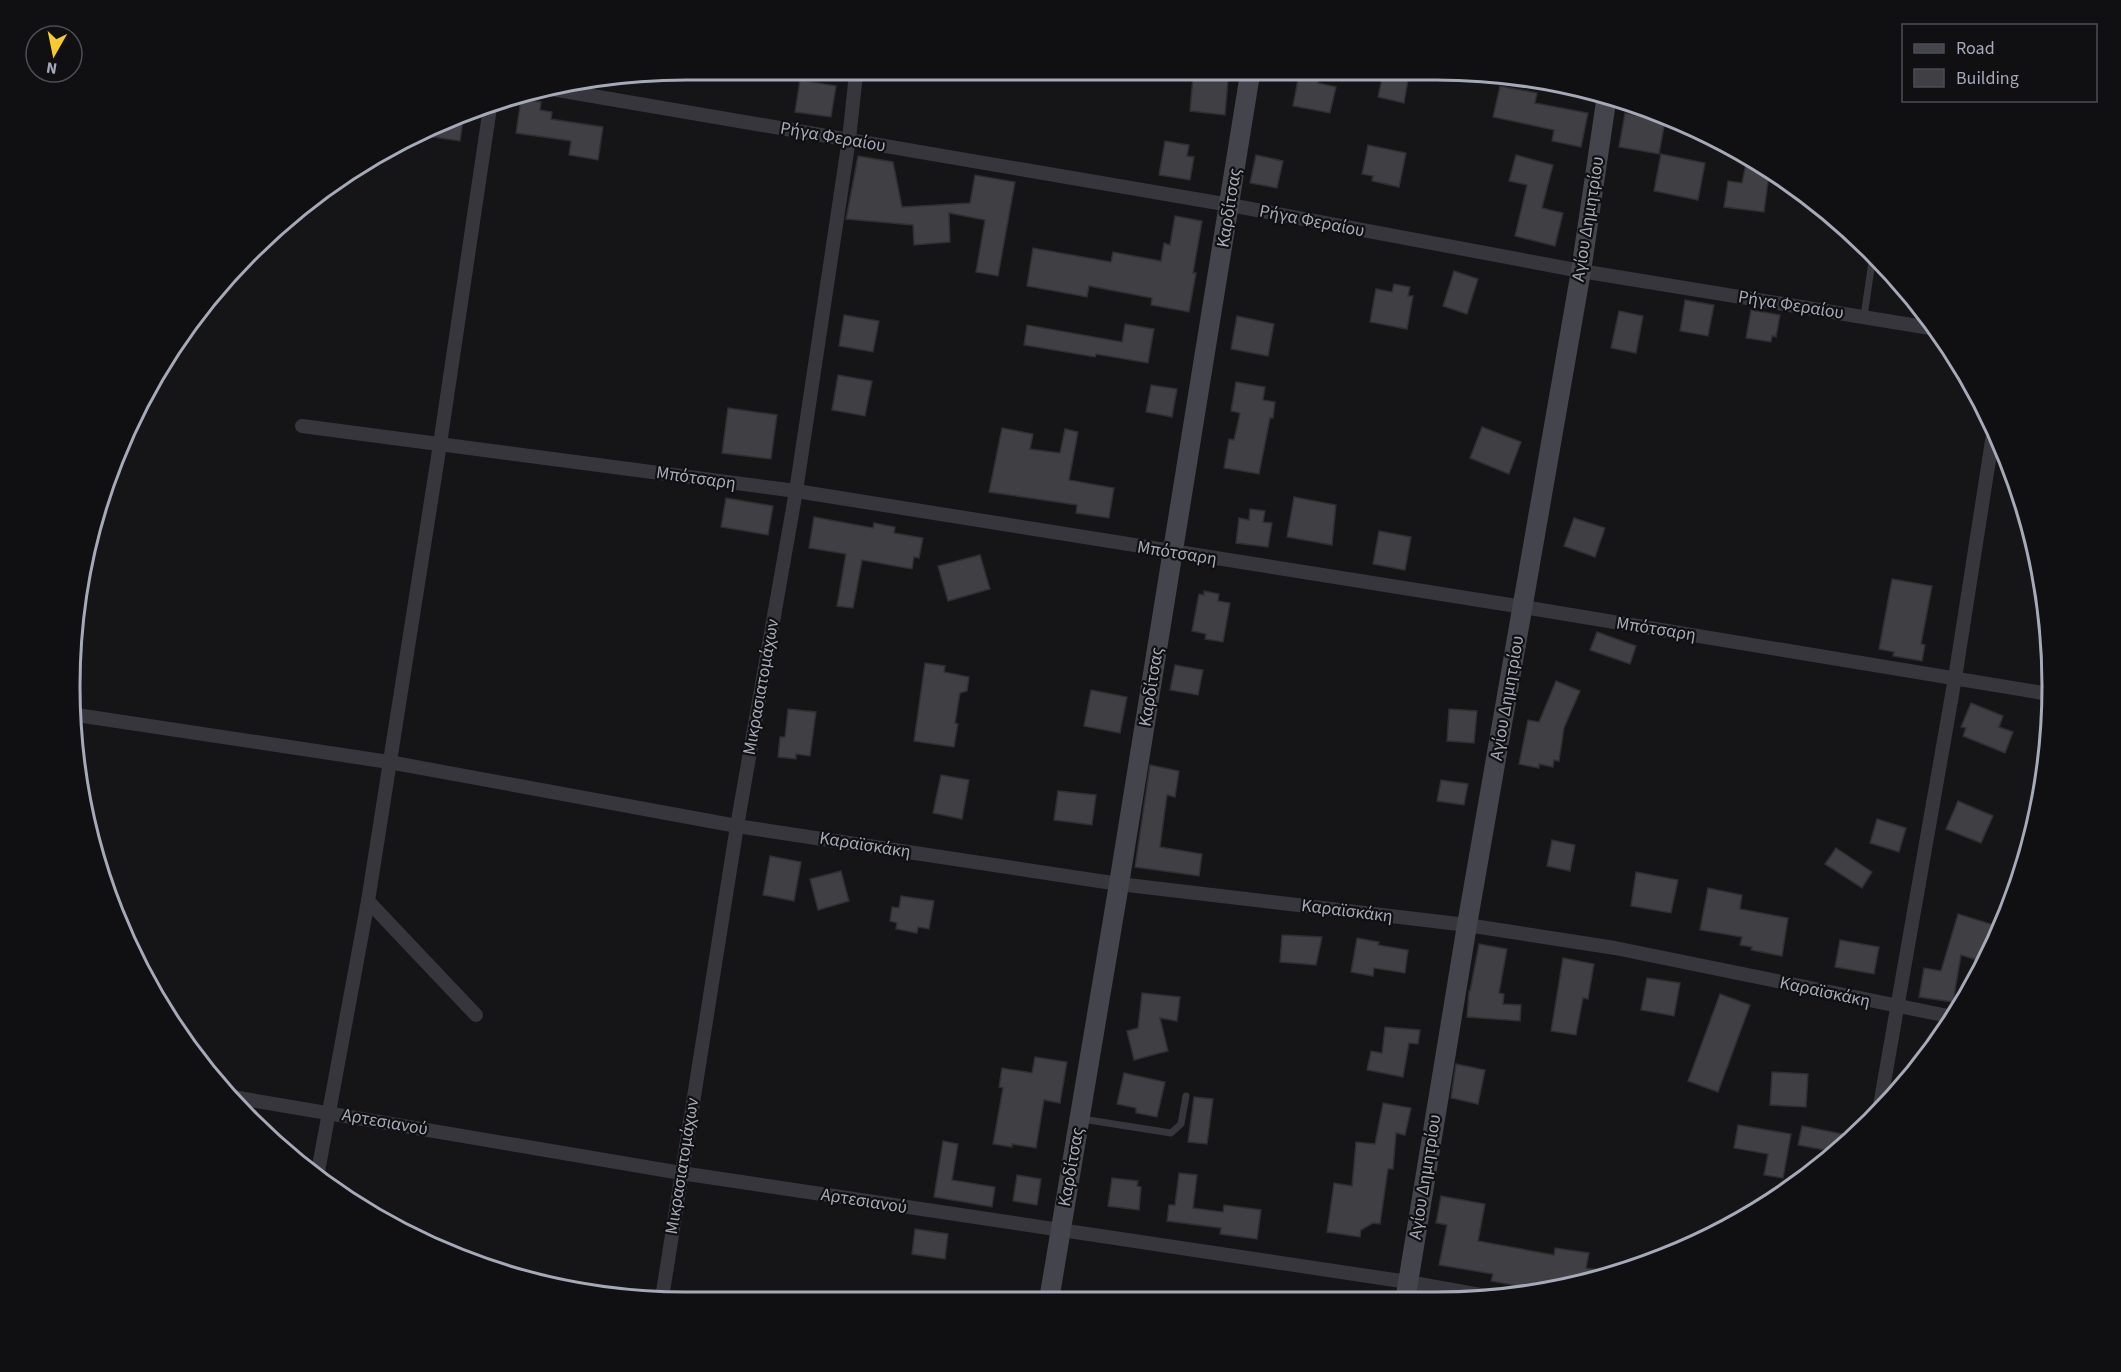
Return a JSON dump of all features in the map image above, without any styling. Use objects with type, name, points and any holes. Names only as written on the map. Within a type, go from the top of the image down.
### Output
[{"type":"street","name":"Μικρασιατομάχων","points":[[663,1291],[737,826],[796,491],[849,139],[855,80]]},
{"type":"street","name":"Καρδίτσας","points":[[1050,1292],[1249,80]]},
{"type":"street","name":"Ρήγα Φεραίου","points":[[566,91],[1230,206],[1581,271],[1923,327]]},
{"type":"street","name":"Αγίου Δημητρίου","points":[[1406,1292],[1467,925],[1581,271],[1607,105]]},
{"type":"street","points":[[319,1168],[368,900],[489,113]]},
{"type":"street","name":"Μπότσαρη","points":[[302,426],[796,491],[2042,693]]},
{"type":"street","points":[[1882,1096],[1955,678],[1991,446]]},
{"type":"street","name":"Καραϊσκάκη","points":[[81,716],[388,762],[737,826],[1119,884],[1467,925],[1615,948],[1944,1015]]},
{"type":"street","points":[[368,900],[476,1015]]},
{"type":"street","name":"Αρτεσιανού","points":[[242,1098],[681,1173],[1060,1231],[1406,1292]]},
{"type":"lane","points":[[1863,316],[1871,265]]},
{"type":"lane","points":[[1079,1119],[1171,1133],[1181,1124],[1186,1096]]},
{"type":"building","points":[[800,80],[836,86],[831,117],[795,112]]},
{"type":"building","points":[[1193,80],[1228,80],[1225,115],[1190,111]]},
{"type":"building","points":[[1298,80],[1318,80],[1318,83],[1336,87],[1330,113],[1293,106]]},
{"type":"building","points":[[1382,80],[1408,80],[1404,103],[1378,97]]},
{"type":"building","points":[[1500,86],[1537,93],[1535,103],[1588,113],[1581,147],[1552,141],[1554,130],[1493,117]]},
{"type":"building","points":[[529,100],[541,102],[540,110],[552,112],[551,119],[603,127],[598,160],[569,155],[571,141],[516,133],[520,103]]},
{"type":"building","points":[[1625,113],[1664,125],[1659,154],[1619,147]]},
{"type":"building","points":[[463,123],[460,141],[430,137]]},
{"type":"building","points":[[1165,141],[1189,145],[1187,156],[1194,157],[1190,180],[1159,175]]},
{"type":"building","points":[[1368,145],[1406,153],[1399,187],[1372,181],[1373,176],[1362,174]]},
{"type":"building","points":[[1661,154],[1705,163],[1698,200],[1654,191]]},
{"type":"building","points":[[1256,155],[1283,161],[1277,188],[1250,183]]},
{"type":"building","points":[[1516,155],[1553,165],[1542,208],[1563,213],[1555,246],[1515,236],[1527,185],[1509,181]]},
{"type":"building","points":[[858,156],[893,162],[902,207],[970,203],[975,175],[1015,182],[998,276],[976,272],[985,220],[949,213],[950,242],[914,245],[913,225],[846,219]]},
{"type":"building","points":[[1746,166],[1768,180],[1764,212],[1724,207],[1728,181],[1742,183]]},
{"type":"building","points":[[1175,216],[1202,221],[1189,312],[1151,305],[1152,298],[1089,286],[1087,297],[1027,286],[1033,248],[1111,262],[1113,252],[1161,261],[1164,243],[1170,245]]},
{"type":"building","points":[[1454,271],[1478,279],[1467,314],[1443,306]]},
{"type":"building","points":[[1394,284],[1410,287],[1408,296],[1413,296],[1407,329],[1370,322],[1376,289],[1392,292]]},
{"type":"building","points":[[1685,300],[1714,305],[1708,336],[1680,331]]},
{"type":"building","points":[[1751,310],[1780,315],[1776,337],[1772,336],[1771,342],[1746,338]]},
{"type":"building","points":[[1619,311],[1643,316],[1636,353],[1611,348]]},
{"type":"building","points":[[844,315],[879,321],[873,352],[839,346]]},
{"type":"building","points":[[1237,316],[1274,324],[1268,356],[1231,349]]},
{"type":"building","points":[[1125,324],[1154,329],[1148,363],[1024,345],[1027,325],[1122,342]]},
{"type":"building","points":[[838,375],[872,381],[865,416],[832,410]]},
{"type":"building","points":[[1236,382],[1265,387],[1263,400],[1275,402],[1259,474],[1224,468],[1229,439],[1234,440],[1240,413],[1231,411]]},
{"type":"building","points":[[1151,385],[1177,389],[1172,417],[1146,412]]},
{"type":"building","points":[[728,408],[777,415],[771,459],[722,453]]},
{"type":"building","points":[[1482,427],[1521,442],[1509,474],[1470,458]]},
{"type":"building","points":[[1002,428],[1033,434],[1030,449],[1060,453],[1065,429],[1078,432],[1069,480],[1114,488],[1109,518],[1076,513],[1077,505],[989,492]]},
{"type":"building","points":[[1294,497],[1336,505],[1332,545],[1287,537]]},
{"type":"building","points":[[726,498],[773,506],[768,535],[721,527]]},
{"type":"building","points":[[1250,509],[1265,511],[1263,522],[1272,523],[1268,547],[1236,543],[1239,518],[1249,520]]},
{"type":"building","points":[[814,517],[873,528],[874,523],[895,527],[894,533],[923,538],[919,558],[914,557],[912,569],[862,560],[853,608],[837,606],[846,554],[809,548]]},
{"type":"building","points":[[1574,518],[1605,528],[1595,557],[1564,546]]},
{"type":"building","points":[[1379,531],[1411,537],[1405,570],[1373,564]]},
{"type":"building","points":[[980,555],[990,589],[948,601],[938,566]]},
{"type":"building","points":[[1892,579],[1932,586],[1921,644],[1925,645],[1922,661],[1893,656],[1894,652],[1879,649]]},
{"type":"building","points":[[1204,591],[1219,594],[1218,601],[1230,603],[1223,642],[1205,639],[1206,634],[1192,631],[1199,594],[1204,595]]},
{"type":"building","points":[[1597,632],[1636,646],[1630,664],[1590,650]]},
{"type":"building","points":[[925,663],[945,666],[944,672],[969,677],[967,691],[960,693],[954,747],[914,741]]},
{"type":"building","points":[[1175,665],[1203,670],[1198,695],[1170,690]]},
{"type":"building","points":[[1556,681],[1580,691],[1564,728],[1559,761],[1554,760],[1553,767],[1539,764],[1539,768],[1519,764],[1528,720],[1539,722]]},
{"type":"building","points":[[1091,690],[1127,697],[1120,733],[1084,726]]},
{"type":"building","points":[[1971,703],[2003,716],[1999,727],[2013,732],[2005,753],[1963,736],[1966,728],[1961,727]]},
{"type":"building","points":[[788,709],[816,712],[810,756],[796,754],[796,759],[778,757],[780,737],[785,737]]},
{"type":"building","points":[[1449,709],[1477,711],[1474,743],[1447,741]]},
{"type":"building","points":[[1150,765],[1179,771],[1175,797],[1167,795],[1160,847],[1202,854],[1199,876],[1135,867]]},
{"type":"building","points":[[941,775],[969,780],[962,819],[933,813]]},
{"type":"building","points":[[1441,780],[1468,784],[1464,805],[1437,801]]},
{"type":"building","points":[[1058,791],[1096,795],[1092,825],[1054,820]]},
{"type":"building","points":[[1958,801],[1993,816],[1981,843],[1946,829]]},
{"type":"building","points":[[1877,819],[1906,828],[1899,852],[1870,843]]},
{"type":"building","points":[[1552,840],[1575,845],[1570,871],[1547,866]]},
{"type":"building","points":[[1836,848],[1872,872],[1862,888],[1825,864]]},
{"type":"building","points":[[770,856],[801,862],[794,901],[763,895]]},
{"type":"building","points":[[841,871],[849,901],[818,910],[810,879]]},
{"type":"building","points":[[1636,872],[1678,880],[1671,913],[1631,906]]},
{"type":"building","points":[[1708,888],[1742,895],[1740,909],[1788,918],[1782,956],[1751,950],[1752,947],[1740,945],[1742,937],[1700,930]]},
{"type":"building","points":[[901,896],[934,901],[929,929],[918,927],[917,933],[896,929],[897,923],[890,921],[892,907],[899,908]]},
{"type":"building","points":[[1958,914],[1992,924],[1976,960],[1961,955],[1952,1002],[1919,997],[1924,968],[1941,971]]},
{"type":"building","points":[[1282,935],[1322,937],[1316,965],[1280,962]]},
{"type":"building","points":[[1357,938],[1379,942],[1378,945],[1408,950],[1405,973],[1374,968],[1373,976],[1351,972]]},
{"type":"building","points":[[1840,940],[1879,947],[1874,974],[1835,967]]},
{"type":"building","points":[[1479,944],[1507,949],[1499,993],[1504,994],[1503,1004],[1521,1005],[1520,1021],[1467,1017],[1469,991]]},
{"type":"building","points":[[1563,958],[1594,964],[1588,999],[1583,998],[1576,1035],[1551,1031]]},
{"type":"building","points":[[1647,978],[1680,983],[1674,1016],[1641,1010]]},
{"type":"building","points":[[1142,993],[1180,997],[1177,1021],[1160,1018],[1168,1051],[1134,1060],[1127,1031],[1138,1028]]},
{"type":"building","points":[[1720,994],[1750,1005],[1718,1092],[1688,1081]]},
{"type":"building","points":[[1385,1027],[1420,1030],[1418,1044],[1409,1043],[1403,1077],[1367,1070],[1371,1051],[1382,1053]]},
{"type":"building","points":[[1035,1057],[1067,1062],[1060,1103],[1044,1100],[1036,1148],[993,1144],[1003,1088],[999,1087],[1002,1068],[1032,1073]]},
{"type":"building","points":[[1456,1064],[1485,1070],[1478,1104],[1451,1098]]},
{"type":"building","points":[[1772,1072],[1808,1074],[1806,1107],[1770,1105]]},
{"type":"building","points":[[1124,1073],[1165,1082],[1157,1117],[1136,1113],[1136,1108],[1117,1104]]},
{"type":"building","points":[[1194,1097],[1213,1099],[1207,1144],[1188,1142]]},
{"type":"building","points":[[1383,1103],[1411,1108],[1405,1135],[1396,1133],[1393,1169],[1388,1169],[1380,1224],[1373,1223],[1361,1230],[1360,1237],[1327,1232],[1334,1183],[1352,1186],[1356,1142],[1375,1144]]},
{"type":"building","points":[[1738,1125],[1791,1134],[1783,1178],[1764,1175],[1768,1154],[1734,1148]]},
{"type":"building","points":[[1802,1126],[1843,1134],[1825,1150],[1798,1145]]},
{"type":"building","points":[[943,1141],[958,1144],[952,1180],[995,1187],[992,1207],[934,1197]]},
{"type":"building","points":[[1179,1173],[1197,1175],[1193,1208],[1223,1212],[1224,1205],[1261,1210],[1257,1239],[1220,1234],[1221,1228],[1167,1221],[1169,1205],[1175,1205]]},
{"type":"building","points":[[1017,1175],[1041,1179],[1037,1205],[1013,1201]]},
{"type":"building","points":[[1112,1178],[1138,1181],[1137,1186],[1141,1187],[1139,1210],[1108,1206]]},
{"type":"building","points":[[1441,1196],[1485,1204],[1478,1241],[1554,1255],[1555,1248],[1589,1253],[1586,1268],[1598,1270],[1519,1286],[1491,1281],[1493,1274],[1439,1265],[1447,1225],[1436,1223]]},
{"type":"building","points":[[915,1229],[948,1234],[945,1259],[912,1254]]}]
